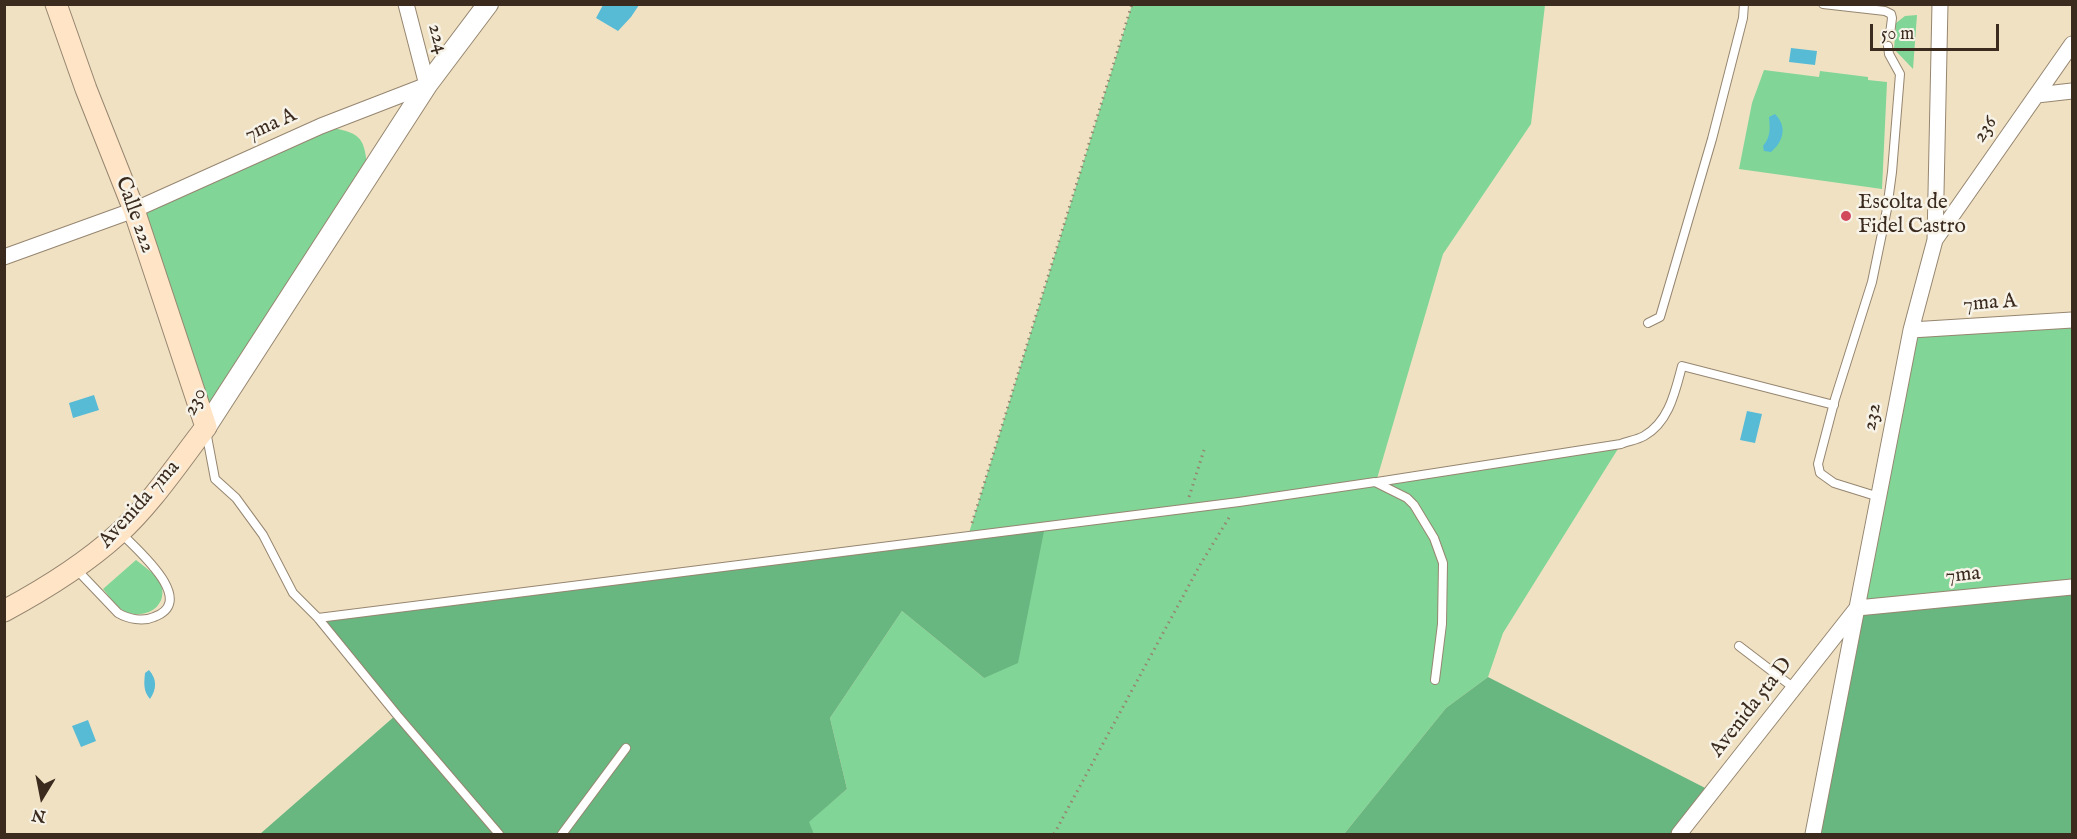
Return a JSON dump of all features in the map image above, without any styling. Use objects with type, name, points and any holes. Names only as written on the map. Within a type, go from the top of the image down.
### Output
[{"type":"main road","name":"Calle 222","points":[[56,4],[86,89],[134,210],[206,427]]},
{"type":"main road","name":"Avenida 7ma","points":[[4,611],[76,569],[120,532],[206,427]]},
{"type":"street","name":"224","points":[[406,4],[427,85]]},
{"type":"street","name":"230","points":[[206,427],[427,85],[488,4]]},
{"type":"street","name":"232","points":[[1813,834],[1911,330],[1935,240],[1940,4]]},
{"type":"street","name":"236","points":[[1935,240],[2073,44]]},
{"type":"street","name":"7ma A","points":[[4,256],[134,210],[321,126],[427,85]]},
{"type":"street","points":[[2037,95],[2073,91]]},
{"type":"street","name":"7ma A","points":[[1911,330],[2073,320]]},
{"type":"street","name":"7ma","points":[[1857,608],[2073,587]]},
{"type":"street","name":"Avenida 5ta D","points":[[1679,834],[1857,608]]},
{"type":"lane","points":[[1648,323],[1660,317],[1714,132],[1743,18],[1744,4]]},
{"type":"lane","points":[[1823,4],[1885,11],[1892,18],[1890,34]]},
{"type":"lane","points":[[1879,497],[1834,483],[1820,473],[1818,464],[1872,282],[1887,209],[1900,74],[1889,54],[1888,46]]},
{"type":"lane","points":[[318,618],[1239,502],[1621,444],[1643,437],[1656,427],[1672,403],[1682,366],[1834,405]]},
{"type":"lane","name":"230","points":[[206,427],[215,479],[236,498],[263,535],[293,593],[318,618],[499,834]]},
{"type":"lane","points":[[1375,482],[1398,492],[1414,505],[1434,538],[1443,563],[1442,624],[1435,681]]},
{"type":"lane","points":[[76,569],[124,617],[144,619],[155,617],[164,611],[170,597],[168,585],[162,575],[120,532]]},
{"type":"lane","points":[[1739,646],[1794,688]]},
{"type":"lane","points":[[562,834],[626,748]]},
{"type":"path","points":[[968,536],[1132,4]]},
{"type":"path","points":[[1185,508],[1204,450]]},
{"type":"path","points":[[1054,834],[1200,565],[1239,502]]},
{"type":"green space","points":[[1132,5],[1545,5],[1531,124],[1443,254],[1376,482],[1621,444],[1503,633],[1488,677],[1446,708],[1344,834],[814,834],[808,822],[847,789],[830,718],[902,611],[984,678],[968,536]]},
{"type":"green space","points":[[1917,15],[1913,69],[1894,49],[1896,23],[1905,16]]},
{"type":"green space","points":[[1764,70],[1819,77],[1820,71],[1868,77],[1868,80],[1887,82],[1882,189],[1739,169],[1752,103]]},
{"type":"green space","points":[[321,126],[345,131],[359,138],[365,151],[368,176],[206,427],[134,210]]},
{"type":"green space","points":[[2072,320],[2072,587],[1857,608],[1911,330]]},
{"type":"green space","points":[[1045,526],[1018,663],[984,678],[902,611],[830,718],[847,789],[809,822],[814,834],[260,834],[396,715],[318,618]]},
{"type":"green space","points":[[136,560],[156,576],[162,590],[162,598],[155,609],[142,614],[126,612],[113,602],[103,589]]},
{"type":"green space","points":[[2072,587],[2072,834],[1813,834],[1857,608]]},
{"type":"green space","points":[[1488,677],[1713,792],[1679,834],[1344,834],[1446,708]]},
{"type":"water","points":[[603,4],[639,5],[618,31],[596,18]]},
{"type":"water","points":[[1791,48],[1817,51],[1815,65],[1789,62]]},
{"type":"water","points":[[1775,114],[1782,124],[1781,139],[1771,152],[1764,151],[1763,146],[1769,132],[1769,117]]},
{"type":"water","points":[[94,395],[99,410],[73,418],[69,403]]},
{"type":"water","points":[[1747,411],[1762,414],[1755,443],[1740,440]]},
{"type":"water","points":[[149,670],[154,677],[155,684],[150,699],[144,684],[145,673]]},
{"type":"water","points":[[88,720],[96,741],[81,747],[72,726]]},
{"type":"place","name":"Escolta de Fidel Castro","points":[[1846,216]]}]
